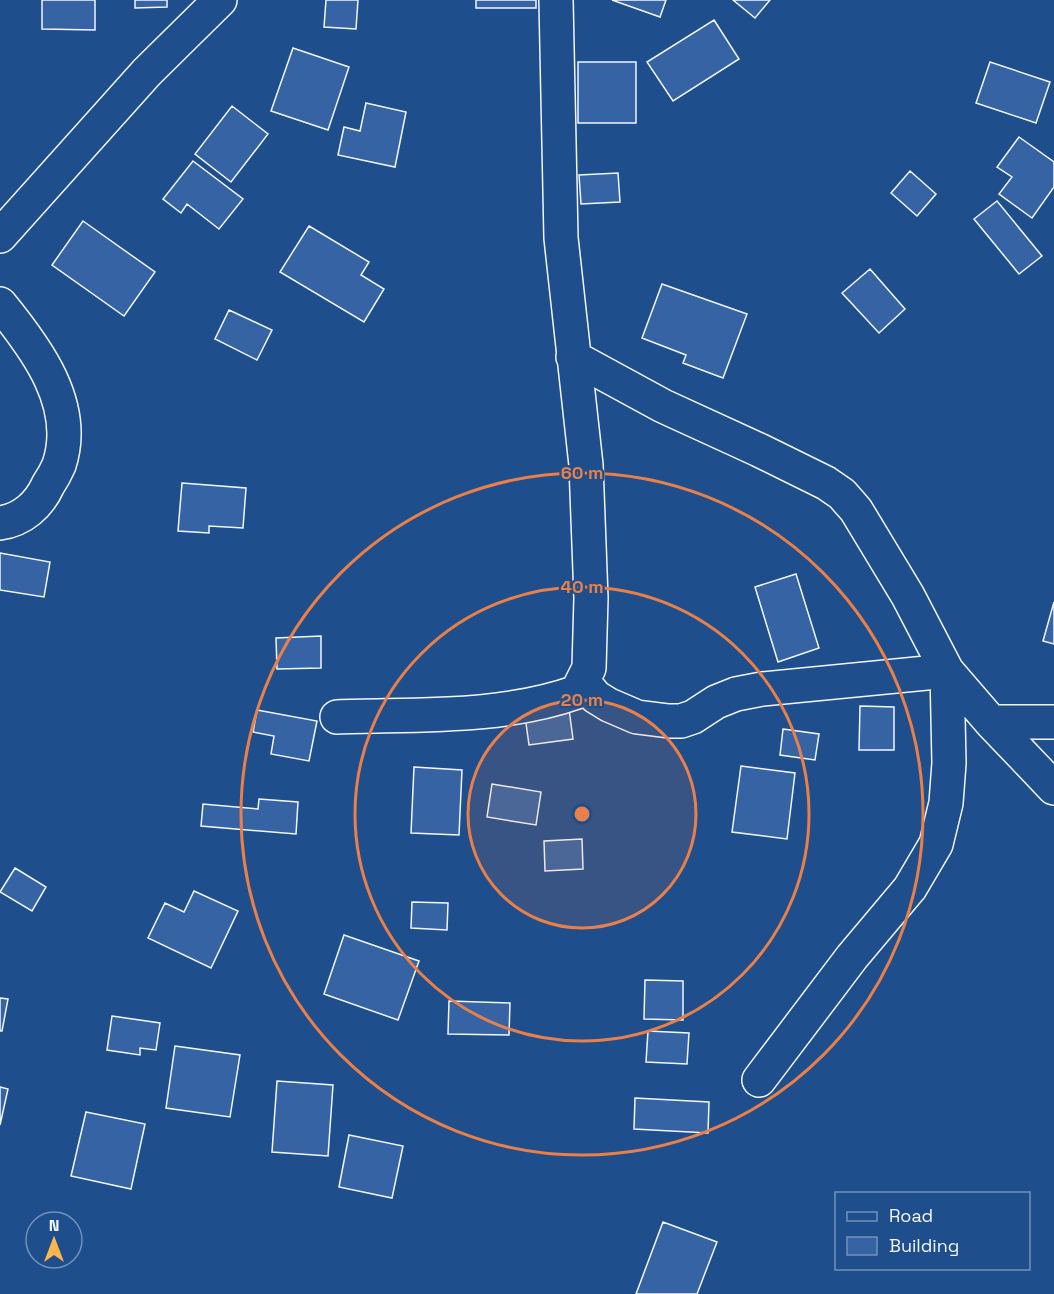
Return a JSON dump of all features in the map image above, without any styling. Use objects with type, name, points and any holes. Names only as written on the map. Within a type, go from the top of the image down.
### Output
[{"type":"street","points":[[0,236],[147,72],[220,0]]},
{"type":"street","points":[[338,717],[492,711],[538,704],[577,692],[589,668],[590,587],[586,465],[561,238],[556,0]]},
{"type":"street","points":[[0,304],[22,331],[54,383],[63,412],[64,440],[59,465],[45,493],[30,512],[8,522],[0,523]]},
{"type":"street","points":[[573,357],[663,406],[807,474],[843,494],[856,510],[908,596],[947,671],[991,722],[1054,788]]},
{"type":"street","points":[[582,682],[596,697],[637,717],[681,721],[693,717],[716,702],[736,694],[762,688],[947,671]]},
{"type":"street","points":[[759,1080],[852,957],[910,888],[936,844],[946,803],[949,763],[947,671]]},
{"type":"street","points":[[991,722],[1054,722]]},
{"type":"building","points":[[42,0],[95,0],[95,30],[42,29]]},
{"type":"building","points":[[135,0],[167,0],[167,7],[135,8]]},
{"type":"building","points":[[326,0],[358,0],[356,29],[324,27]]},
{"type":"building","points":[[476,0],[536,0],[536,8],[476,8]]},
{"type":"building","points":[[612,0],[666,0],[660,17]]},
{"type":"building","points":[[733,0],[770,0],[755,18]]},
{"type":"building","points":[[714,20],[739,59],[673,101],[647,62]]},
{"type":"building","points":[[293,48],[349,67],[328,130],[271,111]]},
{"type":"building","points":[[578,62],[636,62],[636,123],[578,123]]},
{"type":"building","points":[[990,62],[1050,82],[1036,123],[976,103]]},
{"type":"building","points":[[366,103],[406,112],[395,167],[338,155],[344,127],[360,131]]},
{"type":"building","points":[[232,106],[268,134],[231,182],[195,154]]},
{"type":"building","points":[[1019,137],[1054,162],[1054,187],[1032,218],[999,194],[1012,177],[997,167]]},
{"type":"building","points":[[193,161],[243,199],[219,229],[187,204],[181,213],[163,199]]},
{"type":"building","points":[[910,171],[936,194],[917,216],[891,193]]},
{"type":"building","points":[[618,173],[620,202],[581,204],[579,175]]},
{"type":"building","points":[[997,201],[1042,256],[1019,274],[974,219]]},
{"type":"building","points":[[83,221],[155,272],[124,316],[52,265]]},
{"type":"building","points":[[309,226],[369,262],[361,275],[384,289],[364,322],[280,272]]},
{"type":"building","points":[[870,269],[905,309],[879,333],[842,293]]},
{"type":"building","points":[[662,284],[747,314],[723,378],[683,363],[686,355],[642,338]]},
{"type":"building","points":[[229,310],[272,330],[257,360],[215,339]]},
{"type":"building","points":[[182,483],[246,488],[243,528],[209,526],[209,533],[178,531]]},
{"type":"building","points":[[0,553],[50,562],[44,597],[0,590]]},
{"type":"building","points":[[796,574],[819,648],[778,662],[755,587]]},
{"type":"building","points":[[1054,602],[1054,644],[1043,641]]},
{"type":"building","points":[[321,636],[321,668],[277,669],[276,638]]},
{"type":"building","points":[[860,706],[894,707],[894,750],[859,750]]},
{"type":"building","points":[[569,709],[573,739],[529,745],[525,716]]},
{"type":"building","points":[[257,710],[317,721],[309,761],[271,754],[274,736],[253,732]]},
{"type":"building","points":[[783,729],[819,734],[815,760],[780,755]]},
{"type":"building","points":[[741,766],[795,773],[787,839],[732,832]]},
{"type":"building","points":[[414,767],[462,770],[459,835],[411,833]]},
{"type":"building","points":[[492,784],[541,792],[536,825],[487,817]]},
{"type":"building","points":[[259,799],[298,802],[296,834],[201,826],[203,804],[258,809]]},
{"type":"building","points":[[582,839],[583,869],[545,871],[544,841]]},
{"type":"building","points":[[15,868],[46,887],[32,911],[0,892]]},
{"type":"building","points":[[194,891],[238,911],[211,968],[148,938],[165,903],[184,912]]},
{"type":"building","points":[[412,902],[448,903],[447,930],[411,928]]},
{"type":"building","points":[[344,935],[419,961],[398,1020],[324,994]]},
{"type":"building","points":[[645,980],[683,981],[683,1020],[644,1019]]},
{"type":"building","points":[[0,998],[8,999],[2,1031],[0,1031]]},
{"type":"building","points":[[449,1001],[510,1003],[509,1035],[448,1034]]},
{"type":"building","points":[[112,1016],[160,1023],[156,1050],[140,1048],[140,1055],[107,1050]]},
{"type":"building","points":[[648,1031],[689,1033],[687,1064],[646,1062]]},
{"type":"building","points":[[175,1046],[240,1055],[230,1117],[166,1108]]},
{"type":"building","points":[[277,1081],[333,1085],[328,1156],[272,1152]]},
{"type":"building","points":[[0,1087],[8,1089],[0,1125]]},
{"type":"building","points":[[635,1098],[709,1102],[708,1133],[634,1129]]},
{"type":"building","points":[[86,1112],[145,1124],[131,1189],[71,1176]]},
{"type":"building","points":[[349,1135],[403,1146],[392,1198],[339,1187]]},
{"type":"building","points":[[663,1222],[717,1242],[697,1294],[636,1294]]}]
